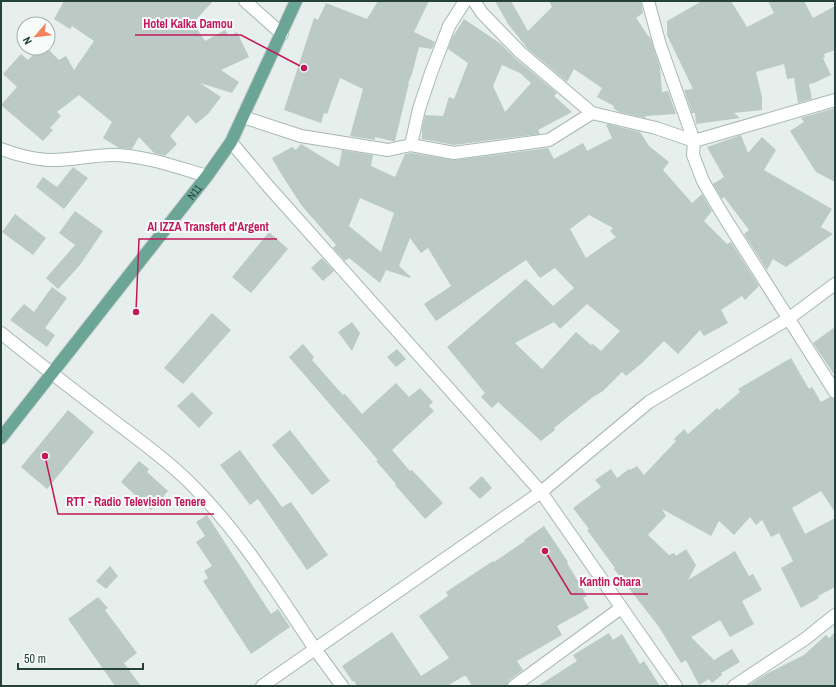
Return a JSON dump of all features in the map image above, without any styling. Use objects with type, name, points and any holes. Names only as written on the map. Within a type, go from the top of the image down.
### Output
[{"type":"main road","name":"N11","points":[[1,438],[207,176],[231,142],[244,117],[296,1]]},
{"type":"street","points":[[245,1],[282,34]]},
{"type":"street","points":[[411,145],[419,109],[431,73],[449,26],[466,1]]},
{"type":"street","points":[[474,1],[482,13],[520,52],[592,113],[656,128],[694,141],[835,100]]},
{"type":"street","points":[[648,1],[660,45],[694,141],[693,155],[703,181],[835,392]]},
{"type":"street","points":[[244,117],[301,136],[388,150],[411,145],[454,153],[549,140],[592,113]]},
{"type":"street","points":[[231,142],[268,186],[541,492],[676,686]]},
{"type":"street","points":[[1,149],[12,153],[48,160],[113,155],[144,159],[165,163],[207,176]]},
{"type":"street","points":[[262,686],[541,492],[649,402],[788,319],[835,284]]},
{"type":"street","points":[[1,333],[52,374],[162,457],[188,481],[214,508],[236,535],[266,575],[315,649],[342,686]]},
{"type":"street","points":[[514,686],[622,608]]},
{"type":"street","points":[[734,686],[806,639],[835,615]]},
{"type":"building","points":[[64,1],[213,1],[193,23],[205,41],[225,30],[229,36],[237,32],[249,57],[221,70],[239,82],[232,93],[200,83],[221,97],[208,114],[196,124],[188,115],[170,136],[177,144],[165,156],[154,153],[139,137],[132,149],[119,148],[103,138],[112,122],[79,95],[57,112],[61,116],[50,128],[53,130],[43,141],[1,105],[17,87],[3,74],[19,56],[23,56],[28,60],[32,56],[55,56],[59,60],[66,56],[74,70],[94,41],[72,26],[70,29],[56,20],[56,16]]},
{"type":"building","points":[[378,1],[429,1],[414,32],[435,42],[432,49],[419,47],[408,83],[395,141],[375,137],[375,140],[350,136],[363,89],[340,78],[327,114],[324,113],[321,123],[284,110],[314,18],[318,20],[326,3],[367,19]]},
{"type":"building","points":[[495,1],[511,1],[528,31],[552,7],[549,1],[641,1],[643,13],[636,18],[650,37],[660,67],[662,92],[668,91],[676,114],[646,116],[645,118],[619,112],[613,108],[614,106],[597,97],[602,88],[574,69],[567,82],[528,49],[508,24]]},
{"type":"building","points":[[702,1],[731,1],[747,27],[774,13],[768,1],[804,1],[813,18],[835,6],[835,50],[824,54],[825,57],[823,58],[831,75],[809,84],[812,99],[798,103],[794,78],[787,79],[784,64],[756,72],[762,97],[762,110],[734,113],[740,118],[696,124],[695,113],[692,113],[684,90],[693,89],[667,35],[667,21]]},
{"type":"building","points":[[464,19],[501,44],[515,58],[557,93],[554,96],[572,112],[538,130],[540,134],[454,145],[422,139],[422,129],[425,115],[443,116],[449,97],[454,99],[468,63],[448,49],[452,38]],"holes":[[[502,65],[520,73],[531,83],[505,112],[493,86]]]},
{"type":"building","points":[[835,108],[835,182],[816,172],[790,131],[804,122],[801,118]]},
{"type":"building","points":[[608,124],[640,132],[649,146],[669,162],[663,170],[692,203],[702,194],[712,211],[704,221],[727,244],[731,242],[759,286],[745,300],[742,296],[721,310],[728,323],[704,336],[700,330],[678,354],[664,341],[642,363],[626,376],[622,372],[603,391],[593,397],[554,428],[555,430],[541,441],[498,402],[492,408],[481,397],[485,393],[447,347],[526,279],[553,306],[574,288],[555,268],[540,278],[526,260],[436,321],[424,304],[451,286],[428,248],[421,253],[410,238],[399,266],[411,277],[410,278],[386,270],[380,283],[349,258],[345,261],[333,248],[336,245],[302,206],[272,158],[292,147],[296,150],[301,144],[339,167],[342,150],[373,155],[371,166],[395,177],[405,154],[411,153],[455,160],[548,148],[554,159],[583,143],[587,151],[612,138],[606,125]],"holes":[[[360,198],[394,213],[381,252],[349,226]],[[589,215],[613,228],[610,231],[616,237],[586,258],[570,229]],[[587,304],[620,331],[601,351],[593,344],[591,345],[576,332],[542,369],[515,343],[554,322],[560,329]]]},
{"type":"building","points":[[741,135],[748,153],[762,137],[776,150],[764,170],[832,209],[821,227],[833,234],[786,267],[773,259],[767,270],[744,234],[749,230],[724,197],[722,199],[713,184],[724,177],[707,147]]},
{"type":"building","points":[[73,167],[88,178],[64,209],[36,187],[43,177],[57,187]]},
{"type":"building","points":[[75,211],[103,231],[80,265],[58,289],[46,278],[75,245],[59,233]]},
{"type":"building","points":[[15,214],[46,238],[33,255],[2,232]]},
{"type":"building","points":[[269,232],[288,249],[251,293],[232,277]]},
{"type":"building","points":[[322,258],[334,271],[323,281],[311,268]]},
{"type":"building","points":[[52,287],[67,298],[45,328],[55,335],[47,347],[10,320],[24,304],[34,312]]},
{"type":"building","points":[[212,313],[231,330],[183,384],[164,368]]},
{"type":"building","points":[[352,322],[360,333],[352,351],[338,332]]},
{"type":"building","points":[[835,327],[835,376],[813,343]]},
{"type":"building","points":[[303,344],[314,357],[312,360],[362,414],[396,383],[409,397],[420,388],[433,402],[429,406],[434,411],[392,450],[410,471],[412,470],[443,503],[425,519],[395,485],[396,484],[376,461],[378,460],[289,357]]},
{"type":"building","points":[[397,349],[406,359],[396,367],[387,357]]},
{"type":"building","points":[[791,358],[809,389],[812,387],[821,402],[830,397],[835,399],[835,512],[821,491],[792,508],[805,534],[835,518],[835,587],[818,596],[819,598],[801,608],[781,568],[793,561],[779,533],[771,537],[762,520],[756,525],[750,517],[734,535],[719,521],[711,536],[662,509],[666,516],[648,535],[669,555],[674,553],[676,556],[686,549],[696,565],[688,580],[735,551],[749,576],[753,574],[762,590],[742,601],[754,624],[730,637],[720,620],[691,637],[714,660],[732,649],[740,662],[721,673],[722,675],[712,683],[709,679],[699,685],[686,660],[681,663],[659,627],[614,569],[615,568],[587,530],[589,529],[573,508],[601,487],[595,480],[611,469],[617,478],[629,469],[630,470],[637,466],[644,475],[676,441],[674,439],[684,429],[688,434],[717,408],[719,410],[740,392],[738,389]]},
{"type":"building","points":[[192,392],[213,413],[199,428],[177,406]]},
{"type":"building","points":[[68,410],[94,432],[47,489],[21,467]]},
{"type":"building","points":[[290,430],[330,481],[312,495],[272,445]]},
{"type":"building","points":[[240,450],[282,507],[291,502],[328,555],[307,570],[258,499],[250,505],[220,465]]},
{"type":"building","points":[[139,461],[149,469],[147,472],[168,491],[151,510],[121,482]]},
{"type":"building","points":[[482,476],[492,488],[480,499],[469,488]]},
{"type":"building","points":[[207,515],[271,614],[278,609],[290,627],[251,654],[203,581],[208,578],[204,571],[212,566],[196,542],[205,536],[196,522]]},
{"type":"building","points":[[544,526],[568,562],[567,563],[587,596],[583,598],[589,608],[557,626],[562,635],[517,661],[523,670],[509,680],[507,686],[472,686],[466,676],[447,686],[357,686],[354,681],[352,681],[342,666],[392,632],[421,676],[449,658],[419,616],[448,596],[446,592],[493,561],[494,562]]},
{"type":"building","points":[[110,566],[118,576],[106,589],[96,581]]},
{"type":"building","points":[[98,597],[108,608],[105,610],[137,653],[124,663],[141,686],[115,686],[68,619]]},
{"type":"building","points":[[835,632],[835,686],[748,686],[766,674],[804,655],[826,635],[829,638]]},
{"type":"building","points":[[609,633],[613,640],[622,634],[640,664],[644,661],[660,686],[538,686],[577,661],[573,655]]},
{"type":"place","name":"Hotel Kalka Damou","points":[[304,68]]},
{"type":"place","name":"Al IZZA Transfert d'Argent","points":[[136,312]]},
{"type":"place","name":"RTT - Radio Television Tenere","points":[[45,456]]},
{"type":"place","name":"Kantin Chara","points":[[545,551]]}]
